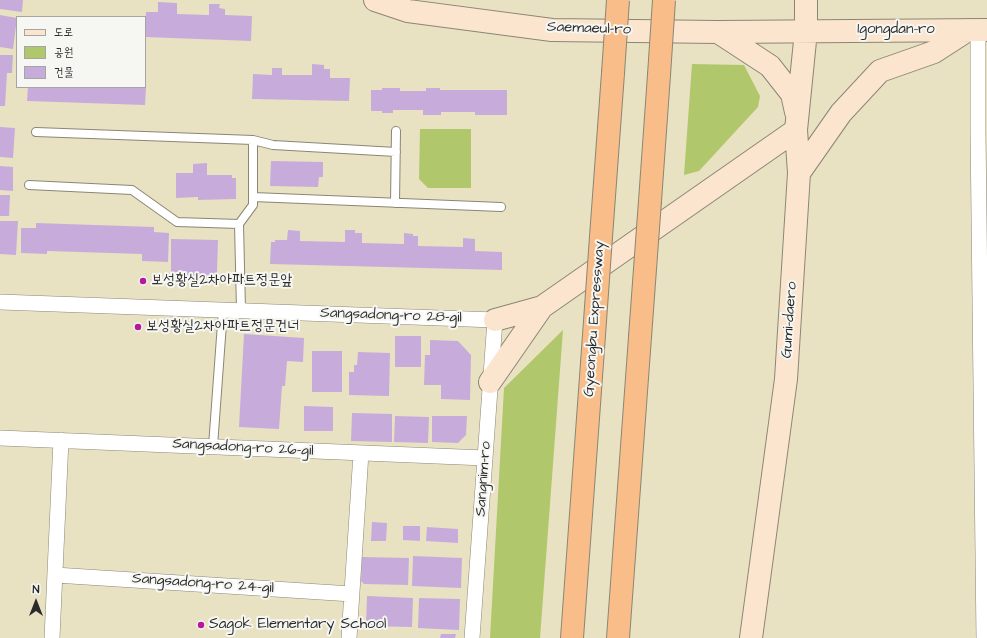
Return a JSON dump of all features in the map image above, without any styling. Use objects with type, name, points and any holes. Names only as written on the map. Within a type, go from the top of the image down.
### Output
[{"type":"highway","name":"Gyeongbu Expressway","points":[[572,638],[618,0]]},
{"type":"highway","points":[[618,638],[664,0]]},
{"type":"main road","name":"Saemaeul-ro","points":[[375,0],[408,11],[552,30],[718,32],[806,31]]},
{"type":"main road","name":"Gumi-daero","points":[[751,638],[786,379],[799,173],[796,130],[806,31],[806,0]]},
{"type":"main road","points":[[799,173],[841,113],[880,71],[934,52],[978,30]]},
{"type":"main road","name":"1gongdan-ro","points":[[806,31],[978,30]]},
{"type":"main road","points":[[495,320],[542,307],[796,130],[796,113],[792,94],[770,66],[718,32]]},
{"type":"main road","points":[[490,382],[542,307]]},
{"type":"street","points":[[978,30],[984,638]]},
{"type":"street","name":"Sangsadong-ro 28-gil","points":[[0,302],[495,320]]},
{"type":"street","name":"Sangnim-ro","points":[[472,638],[495,320]]},
{"type":"street","name":"Sangsadong-ro 26-gil","points":[[0,438],[485,458]]},
{"type":"street","points":[[52,638],[61,440]]},
{"type":"street","points":[[350,638],[361,453]]},
{"type":"street","name":"Sangsadong-ro 24-gil","points":[[55,575],[352,594]]},
{"type":"lane","points":[[395,203],[396,131]]},
{"type":"lane","points":[[36,132],[253,140],[273,145],[396,152]]},
{"type":"lane","points":[[241,310],[239,224],[253,205],[253,140]]},
{"type":"lane","points":[[29,185],[132,190],[177,222],[239,224]]},
{"type":"lane","points":[[253,198],[501,207]]},
{"type":"lane","points":[[213,446],[223,310]]},
{"type":"green space","points":[[692,64],[744,65],[760,96],[758,107],[699,171],[684,175]]},
{"type":"green space","points":[[420,129],[471,129],[471,188],[428,188],[419,179]]},
{"type":"green space","points":[[563,330],[540,638],[490,638],[504,388]]},
{"type":"building","points":[[0,0],[23,0],[22,12],[0,9]]},
{"type":"building","points":[[158,2],[177,3],[177,14],[209,15],[209,4],[220,4],[219,8],[225,9],[225,15],[252,16],[251,41],[146,37],[146,12],[158,12]]},
{"type":"building","points":[[0,15],[16,18],[13,49],[0,47]]},
{"type":"building","points":[[0,55],[13,55],[12,73],[7,73],[5,106],[0,106]]},
{"type":"building","points":[[312,64],[324,65],[324,69],[330,69],[330,78],[350,78],[349,101],[252,99],[253,74],[272,75],[272,68],[282,68],[282,75],[312,75]]},
{"type":"building","points":[[28,88],[146,88],[145,105],[27,101]]},
{"type":"building","points":[[382,88],[400,88],[400,91],[426,91],[426,88],[440,88],[440,90],[507,90],[507,115],[475,115],[475,112],[441,112],[441,115],[423,115],[423,110],[393,110],[393,113],[371,111],[371,90],[382,90]]},
{"type":"building","points":[[0,127],[15,128],[13,158],[0,157]]},
{"type":"building","points":[[271,161],[323,162],[323,177],[319,177],[318,187],[270,186]]},
{"type":"building","points":[[207,163],[207,175],[232,175],[232,178],[236,178],[236,199],[198,200],[198,197],[176,198],[176,173],[193,173],[193,164]]},
{"type":"building","points":[[0,166],[13,167],[13,191],[0,190]]},
{"type":"building","points":[[0,195],[10,195],[9,216],[0,216]]},
{"type":"building","points":[[0,221],[18,221],[16,255],[0,254]]},
{"type":"building","points":[[36,223],[154,227],[154,232],[169,233],[168,262],[142,261],[142,254],[47,251],[47,254],[21,253],[21,228],[36,228]]},
{"type":"building","points":[[288,230],[300,231],[300,241],[345,242],[345,230],[355,230],[355,233],[362,233],[362,243],[404,244],[404,233],[418,236],[418,246],[463,247],[463,238],[475,239],[475,251],[502,252],[502,270],[270,264],[271,242],[275,242],[275,240],[287,240]]},
{"type":"building","points":[[171,239],[218,240],[217,273],[211,279],[171,278]]},
{"type":"building","points":[[244,334],[304,338],[303,362],[287,361],[285,386],[282,386],[279,429],[239,427]]},
{"type":"building","points":[[395,336],[421,336],[421,367],[395,367]]},
{"type":"building","points":[[430,340],[458,341],[471,355],[470,400],[441,399],[441,385],[424,385],[425,355],[430,355]]},
{"type":"building","points":[[312,351],[342,351],[342,392],[312,392]]},
{"type":"building","points":[[358,352],[390,353],[389,396],[349,395],[349,372],[354,372],[354,365],[357,365]]},
{"type":"building","points":[[304,406],[333,407],[333,431],[304,431]]},
{"type":"building","points":[[352,413],[392,414],[392,442],[351,441]]},
{"type":"building","points":[[395,416],[429,417],[428,443],[394,442]]},
{"type":"building","points":[[432,416],[467,416],[466,435],[458,443],[432,442]]},
{"type":"building","points":[[372,522],[387,523],[386,541],[371,541]]},
{"type":"building","points":[[403,526],[420,526],[420,541],[403,540]]},
{"type":"building","points":[[427,527],[458,529],[458,543],[426,541]]},
{"type":"building","points":[[413,556],[462,558],[461,588],[412,586]]},
{"type":"building","points":[[362,557],[409,558],[408,585],[364,584],[361,581]]},
{"type":"building","points":[[367,596],[413,598],[412,627],[366,626]]},
{"type":"building","points":[[419,598],[460,599],[459,630],[418,628]]},
{"type":"building","points":[[441,634],[456,634],[455,638],[440,638]]},
{"type":"place","name":"보성황실2차아파트정문앞","points":[[143,281]]},
{"type":"place","name":"보성황실2차아파트정문건너","points":[[138,327]]},
{"type":"place","name":"Sagok Elementary School","points":[[201,625]]}]
